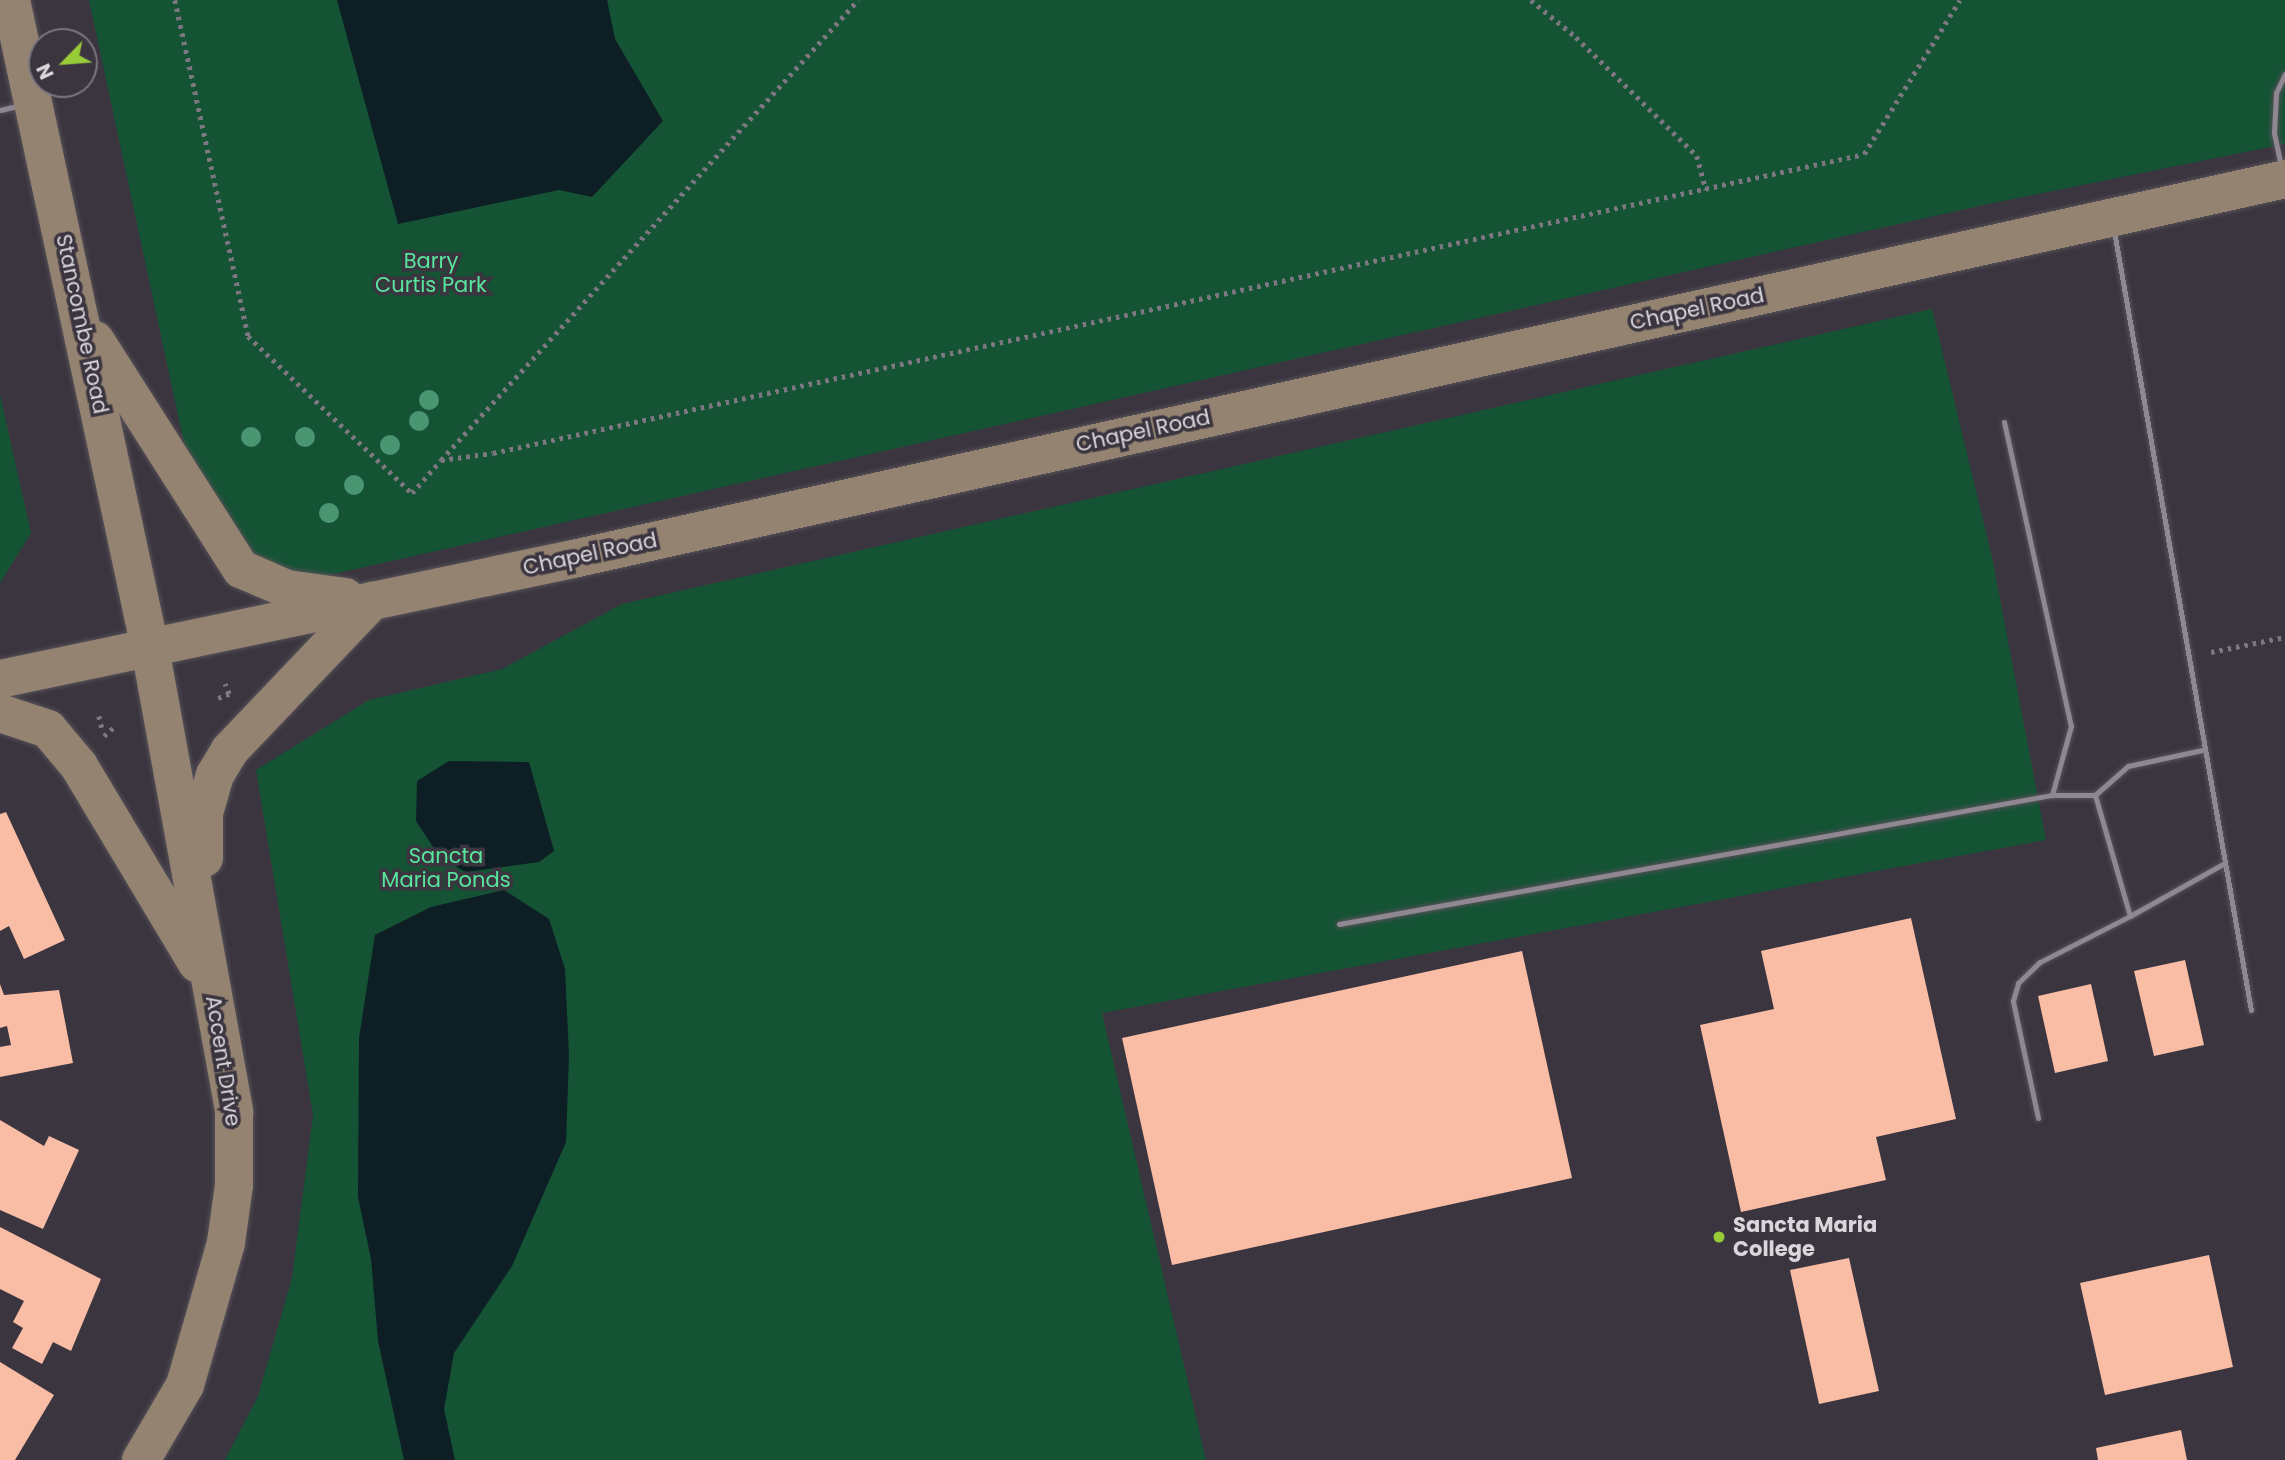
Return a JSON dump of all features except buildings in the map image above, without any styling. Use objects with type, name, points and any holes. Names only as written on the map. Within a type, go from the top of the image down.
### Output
[{"type":"main road","name":"Stancombe Road","points":[[11,0],[18,106],[80,313],[150,648]]},
{"type":"main road","name":"Chapel Road","points":[[0,679],[372,601],[2285,179]]},
{"type":"main road","points":[[80,313],[241,569],[287,589],[372,601]]},
{"type":"main road","points":[[212,989],[204,813],[215,775],[230,750],[372,601]]},
{"type":"main road","name":"Accent Drive","points":[[141,1460],[185,1385],[226,1243],[234,1185],[234,1112],[150,648]]},
{"type":"main road","points":[[0,713],[48,729],[79,766],[118,824],[212,989]]},
{"type":"lane","points":[[2285,74],[2276,93],[2274,133],[2285,179]]},
{"type":"lane","points":[[2112,217],[2203,750],[2251,1010]]},
{"type":"lane","points":[[2004,422],[2071,726],[2052,795]]},
{"type":"lane","points":[[1339,924],[2052,795],[2095,795],[2127,766],[2203,750]]},
{"type":"lane","points":[[2095,795],[2130,916]]},
{"type":"lane","points":[[2038,1118],[2014,1001],[2018,983],[2040,962],[2223,864]]},
{"type":"path","points":[[175,0],[248,337],[412,493],[858,0]]},
{"type":"path","points":[[1531,0],[1576,37],[1698,156],[1706,190]]},
{"type":"path","points":[[441,460],[493,453],[1864,154],[1959,0]]},
{"type":"path","points":[[2187,657],[2285,637]]},
{"type":"green space","name":"Barry Curtis Park","points":[[89,0],[2285,0],[2285,144],[1984,205],[320,577],[273,572],[242,553],[191,476],[98,42],[98,28],[95,28]]},
{"type":"green space","name":"Sancta Maria Ponds","points":[[1932,309],[1992,557],[2046,840],[1102,1013],[1206,1460],[225,1460],[258,1396],[292,1278],[313,1115],[256,770],[369,700],[502,669],[622,604]]},
{"type":"green space","points":[[0,395],[31,533],[0,583]]},
{"type":"shaded area","points":[[337,0],[607,0],[615,39],[663,121],[592,197],[559,190],[398,224]]},
{"type":"shaded area","points":[[449,761],[529,762],[554,851],[539,862],[466,872],[441,859],[416,821],[417,781]]},
{"type":"shaded area","points":[[504,890],[549,919],[565,969],[569,1055],[566,1142],[512,1266],[454,1353],[444,1409],[455,1460],[404,1460],[378,1341],[371,1259],[358,1197],[359,1038],[375,935],[431,907]]},
{"type":"place","name":"Sancta Maria College","points":[[1719,1237]]}]
